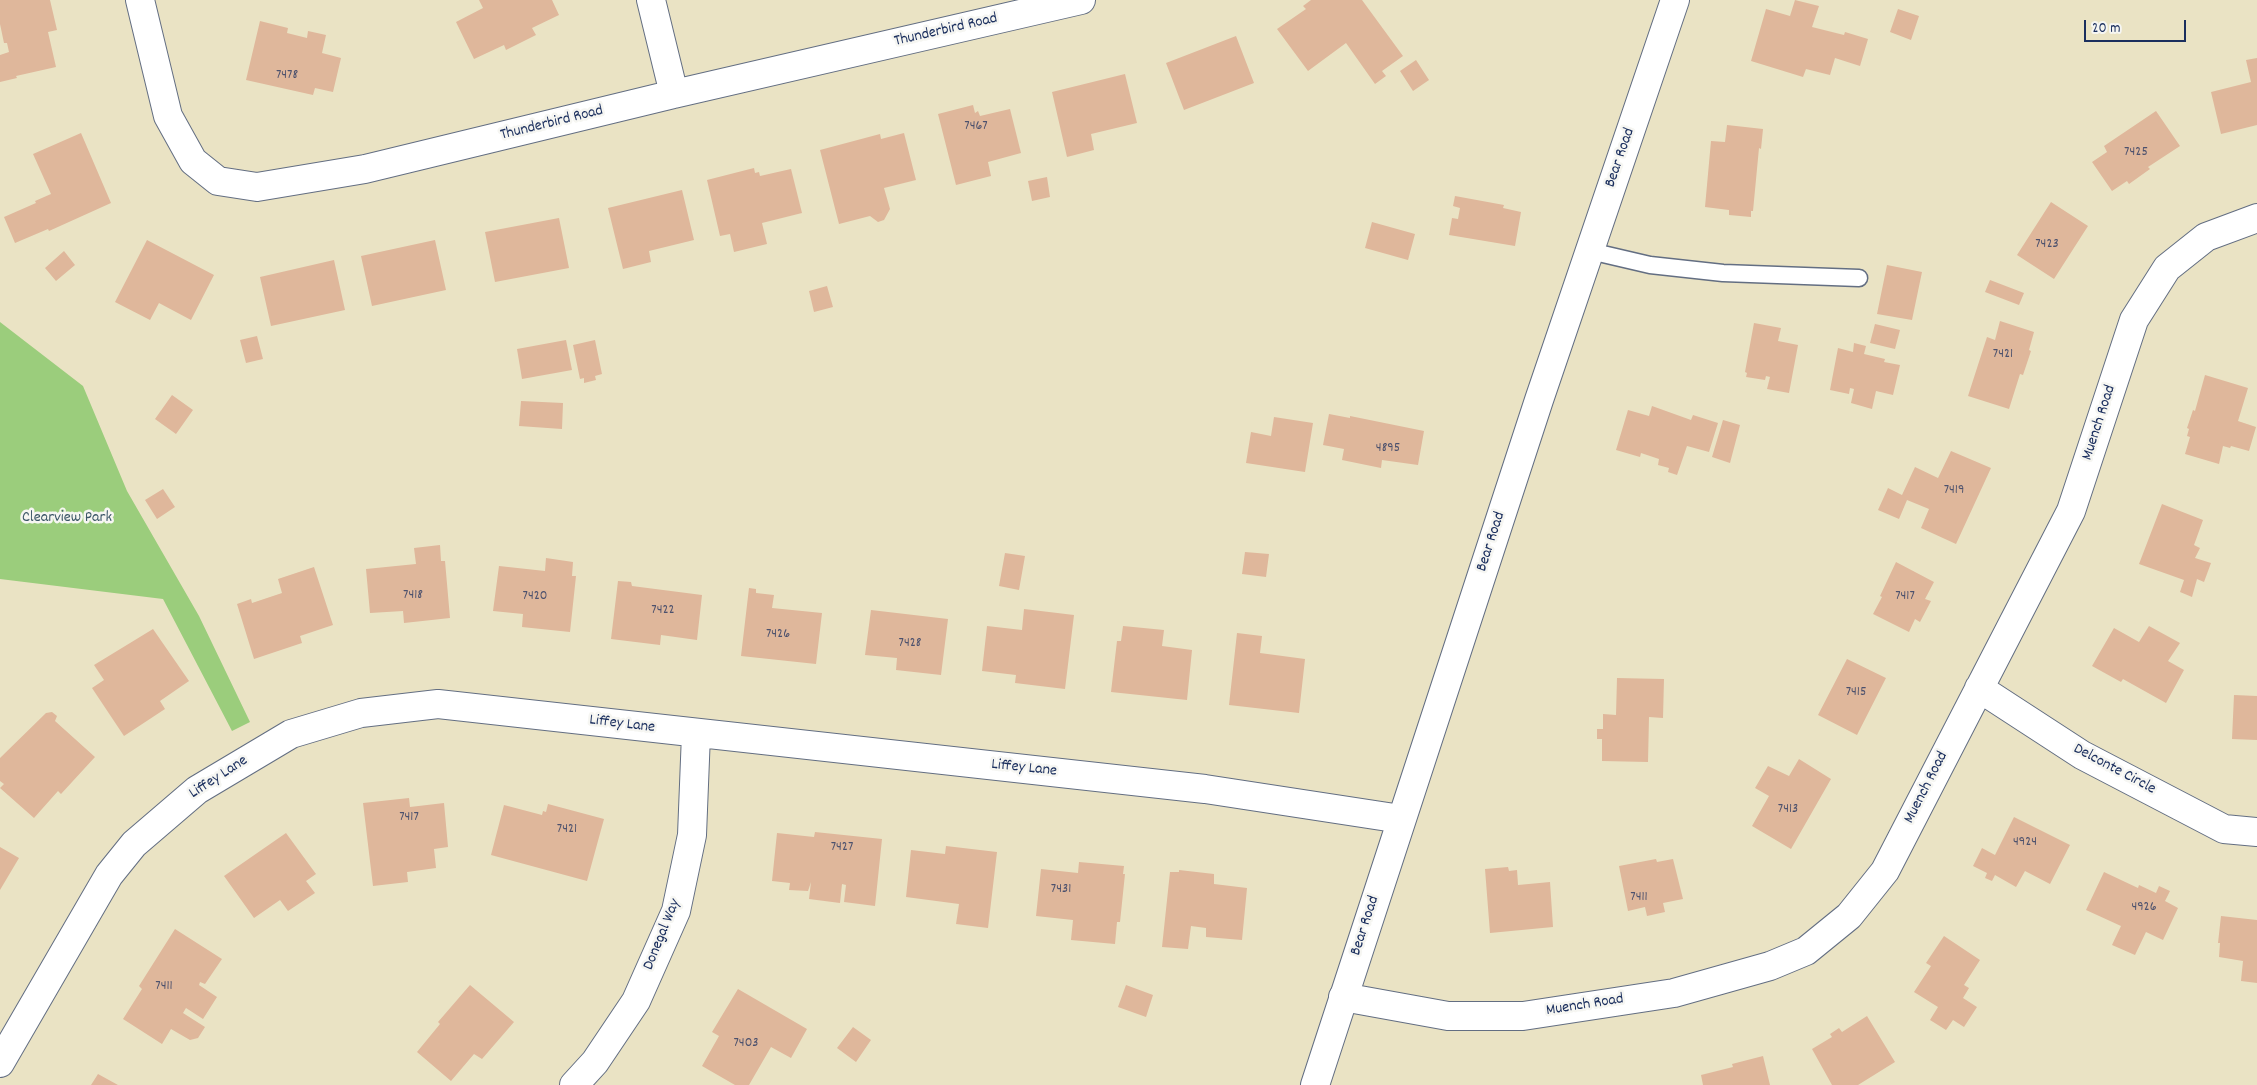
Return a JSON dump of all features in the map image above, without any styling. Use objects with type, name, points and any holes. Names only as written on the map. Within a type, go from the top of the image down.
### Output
[{"type":"street","name":"Thunderbird Road","points":[[140,0],[168,116],[193,161],[218,181],[257,187],[365,169],[674,94],[1081,0]]},
{"type":"street","points":[[651,0],[674,94]]},
{"type":"street","name":"Bear Road","points":[[1314,1085],[1675,0]]},
{"type":"street","name":"Muench Road","points":[[1343,997],[1448,1016],[1523,1016],[1674,992],[1770,966],[1806,951],[1849,916],[1885,870],[2071,511],[2134,320],[2168,268],[2206,237],[2257,218]]},
{"type":"street","name":"Delconte Circle","points":[[1979,688],[2082,755],[2224,829],[2257,832]]},
{"type":"street","name":"Liffey Lane","points":[[0,1063],[109,875],[134,844],[197,790],[291,734],[360,713],[438,704],[1204,789],[1401,819]]},
{"type":"street","name":"Donegal Way","points":[[574,1085],[595,1062],[636,1001],[676,911],[692,835],[696,734]]},
{"type":"lane","points":[[1590,251],[1650,265],[1723,273],[1859,278]]},
{"type":"green space","name":"Clearview Park","points":[[0,322],[83,386],[127,491],[199,616],[250,722],[232,731],[163,599],[0,579]]},
{"type":"building","points":[[0,0],[50,0],[57,30],[48,32],[56,67],[16,76],[17,78],[0,82],[0,55],[9,52],[7,43],[4,43],[0,24]]},
{"type":"building","points":[[479,0],[552,0],[559,15],[532,28],[536,35],[506,50],[504,45],[474,59],[456,22],[483,8]]},
{"type":"building","points":[[1311,0],[1362,0],[1403,56],[1382,71],[1386,76],[1375,84],[1346,43],[1308,71],[1277,29],[1306,9],[1303,6]]},
{"type":"building","points":[[1795,0],[1819,6],[1812,27],[1844,35],[1845,32],[1868,39],[1860,66],[1835,58],[1830,75],[1806,69],[1803,77],[1751,61],[1766,9],[1790,16]]},
{"type":"building","points":[[1898,9],[1919,16],[1911,40],[1890,32]]},
{"type":"building","points":[[260,21],[288,28],[287,33],[307,38],[308,31],[326,35],[322,53],[341,58],[333,92],[315,88],[313,95],[246,80]]},
{"type":"building","points":[[1236,36],[1254,83],[1184,110],[1166,63]]},
{"type":"building","points":[[2257,58],[2257,125],[2221,134],[2211,92],[2251,82],[2246,60]]},
{"type":"building","points":[[1416,60],[1429,80],[1413,91],[1400,71]]},
{"type":"building","points":[[1125,74],[1137,123],[1091,134],[1094,150],[1067,157],[1052,92]]},
{"type":"building","points":[[973,105],[975,113],[978,111],[980,116],[1010,109],[1021,153],[988,162],[991,176],[956,185],[938,114]]},
{"type":"building","points":[[2156,111],[2180,146],[2148,167],[2150,169],[2129,184],[2127,181],[2112,191],[2092,162],[2107,152],[2104,146]]},
{"type":"building","points":[[1727,125],[1763,129],[1751,217],[1729,215],[1729,210],[1705,207],[1711,141],[1725,142]]},
{"type":"building","points":[[81,133],[111,203],[49,231],[48,229],[15,243],[4,217],[51,194],[33,154]]},
{"type":"building","points":[[904,133],[916,180],[884,188],[890,209],[884,220],[878,222],[870,216],[839,224],[820,150],[880,134],[881,139]]},
{"type":"building","points":[[754,168],[755,173],[759,172],[760,176],[791,169],[802,213],[762,223],[767,244],[734,252],[730,234],[720,236],[707,180]]},
{"type":"building","points":[[1047,177],[1050,197],[1032,201],[1028,181]]},
{"type":"building","points":[[682,190],[694,240],[649,251],[651,262],[623,269],[608,208]]},
{"type":"building","points":[[1455,196],[1504,205],[1503,208],[1521,212],[1515,246],[1449,235],[1452,218],[1458,219],[1460,208],[1453,206]]},
{"type":"building","points":[[2051,202],[2088,226],[2054,279],[2017,255]]},
{"type":"building","points":[[559,218],[569,268],[495,282],[485,232]]},
{"type":"building","points":[[1372,222],[1415,234],[1408,260],[1365,248]]},
{"type":"building","points":[[147,240],[214,275],[191,320],[159,303],[150,320],[115,302]]},
{"type":"building","points":[[435,240],[446,290],[372,306],[361,256]]},
{"type":"building","points":[[64,251],[75,265],[56,281],[45,268]]},
{"type":"building","points":[[334,260],[345,310],[271,326],[260,277]]},
{"type":"building","points":[[1887,265],[1922,272],[1912,320],[1877,314]]},
{"type":"building","points":[[1990,280],[2024,293],[2019,305],[1985,292]]},
{"type":"building","points":[[827,286],[833,307],[814,312],[809,291]]},
{"type":"building","points":[[2000,321],[2034,332],[2029,350],[2031,351],[2023,375],[2020,374],[2009,409],[1968,396],[1987,337],[1995,340]]},
{"type":"building","points":[[1754,323],[1781,328],[1778,341],[1798,345],[1789,393],[1767,389],[1770,377],[1766,376],[1765,380],[1746,377],[1747,373],[1745,372]]},
{"type":"building","points":[[1875,324],[1900,330],[1895,349],[1870,343]]},
{"type":"building","points":[[257,336],[263,359],[246,363],[240,340]]},
{"type":"building","points":[[566,340],[572,370],[522,379],[517,349]]},
{"type":"building","points":[[595,340],[602,374],[595,376],[596,380],[584,383],[584,378],[580,379],[573,345]]},
{"type":"building","points":[[1854,343],[1866,346],[1864,354],[1885,359],[1884,362],[1900,365],[1893,395],[1876,391],[1872,409],[1851,403],[1854,389],[1850,388],[1849,394],[1830,390],[1838,348],[1853,352]]},
{"type":"building","points":[[2205,375],[2248,388],[2238,421],[2256,427],[2249,451],[2231,446],[2230,448],[2223,446],[2219,464],[2185,454],[2190,437],[2187,436],[2189,429],[2187,428],[2193,410],[2195,411]]},
{"type":"building","points":[[172,395],[193,410],[176,434],[155,419]]},
{"type":"building","points":[[521,401],[563,403],[562,429],[519,426]]},
{"type":"building","points":[[1652,406],[1691,420],[1693,415],[1718,423],[1709,452],[1687,446],[1677,475],[1668,472],[1669,468],[1658,465],[1659,459],[1641,453],[1640,457],[1616,450],[1628,410],[1649,416]]},
{"type":"building","points":[[1329,414],[1350,418],[1350,416],[1424,431],[1418,465],[1382,460],[1381,468],[1342,460],[1344,449],[1323,445]]},
{"type":"building","points":[[1274,417],[1313,423],[1305,472],[1246,463],[1251,432],[1271,436]]},
{"type":"building","points":[[1723,420],[1740,425],[1730,463],[1712,457]]},
{"type":"building","points":[[1951,451],[1991,468],[1956,544],[1921,528],[1929,509],[1907,500],[1899,519],[1878,510],[1888,488],[1902,495],[1915,467],[1938,478]]},
{"type":"building","points":[[163,489],[175,507],[157,519],[145,500]]},
{"type":"building","points":[[2162,504],[2203,520],[2194,545],[2200,548],[2195,558],[2211,563],[2204,582],[2197,579],[2192,597],[2180,592],[2184,580],[2139,564]]},
{"type":"building","points":[[440,545],[441,561],[445,561],[450,618],[404,623],[403,611],[370,613],[366,569],[416,564],[414,548]]},
{"type":"building","points":[[1245,552],[1269,554],[1266,577],[1242,574]]},
{"type":"building","points":[[1005,553],[1025,556],[1019,590],[999,586]]},
{"type":"building","points":[[546,558],[573,562],[572,576],[576,576],[570,632],[522,627],[523,614],[493,611],[499,566],[545,571]]},
{"type":"building","points":[[1896,562],[1934,582],[1925,599],[1931,601],[1920,622],[1915,619],[1909,632],[1873,614]]},
{"type":"building","points":[[314,567],[333,625],[300,636],[302,643],[254,659],[237,604],[251,599],[252,603],[282,593],[278,579]]},
{"type":"building","points":[[618,581],[631,582],[632,586],[702,595],[697,640],[661,635],[660,645],[611,639]]},
{"type":"building","points":[[749,588],[756,589],[756,593],[774,595],[772,608],[822,613],[816,664],[741,656]]},
{"type":"building","points":[[1024,609],[1074,615],[1065,689],[1015,683],[1016,675],[982,671],[987,626],[1022,630]]},
{"type":"building","points":[[871,610],[948,619],[941,675],[896,670],[897,658],[865,655]]},
{"type":"building","points":[[1123,626],[1164,630],[1162,646],[1192,650],[1187,700],[1111,692],[1117,641],[1121,641]]},
{"type":"building","points":[[2149,626],[2180,643],[2168,661],[2184,670],[2166,703],[2123,679],[2121,682],[2092,666],[2114,628],[2139,642]]},
{"type":"building","points":[[153,629],[189,681],[160,701],[165,709],[124,736],[92,688],[104,680],[94,665]]},
{"type":"building","points":[[1237,633],[1262,636],[1260,653],[1305,659],[1299,713],[1229,705]]},
{"type":"building","points":[[1847,659],[1886,678],[1857,735],[1818,715]]},
{"type":"building","points":[[1617,678],[1664,679],[1663,718],[1649,717],[1648,762],[1602,761],[1602,739],[1597,739],[1597,729],[1603,729],[1603,714],[1616,715]]},
{"type":"building","points":[[2234,695],[2257,696],[2257,740],[2232,739]]},
{"type":"building","points":[[52,712],[57,716],[55,721],[95,757],[61,794],[58,791],[34,818],[0,788],[4,784],[0,781],[0,758],[46,713]]},
{"type":"building","points":[[1799,759],[1831,779],[1791,849],[1752,826],[1769,796],[1755,788],[1768,766],[1789,776]]},
{"type":"building","points":[[409,798],[410,807],[444,803],[448,847],[434,849],[436,868],[407,872],[408,882],[373,886],[363,803]]},
{"type":"building","points":[[548,804],[604,819],[587,881],[491,855],[504,805],[542,815],[543,811],[546,812]]},
{"type":"building","points":[[2014,817],[2070,845],[2050,884],[2025,871],[2016,887],[1995,875],[1992,881],[1985,878],[1987,873],[1973,866],[1982,848],[1995,855]]},
{"type":"building","points":[[815,832],[882,839],[875,906],[844,902],[846,885],[842,884],[840,903],[809,899],[811,882],[808,891],[789,890],[790,883],[772,881],[777,833],[814,837]]},
{"type":"building","points":[[286,833],[316,874],[306,881],[315,893],[288,911],[280,900],[254,918],[224,876]]},
{"type":"building","points":[[946,846],[997,852],[988,928],[956,924],[959,904],[906,897],[911,850],[945,854]]},
{"type":"building","points":[[0,847],[19,858],[0,890]]},
{"type":"building","points":[[1656,859],[1657,862],[1673,859],[1683,899],[1663,903],[1665,912],[1647,916],[1645,907],[1628,911],[1619,866]]},
{"type":"building","points":[[1079,862],[1124,866],[1123,874],[1125,874],[1120,922],[1117,922],[1115,944],[1071,940],[1073,920],[1036,916],[1041,869],[1078,873]]},
{"type":"building","points":[[1508,867],[1509,871],[1517,870],[1518,885],[1550,882],[1553,927],[1490,933],[1485,869]]},
{"type":"building","points":[[1179,870],[1214,874],[1214,884],[1247,888],[1242,940],[1206,937],[1206,928],[1191,926],[1188,949],[1162,947],[1170,872],[1179,872]]},
{"type":"building","points":[[2104,872],[2138,888],[2139,885],[2156,893],[2159,886],[2170,891],[2165,901],[2178,908],[2163,940],[2146,932],[2135,955],[2112,945],[2121,926],[2086,910]]},
{"type":"building","points":[[2221,916],[2257,920],[2257,983],[2241,981],[2243,961],[2219,957],[2220,943],[2218,943]]},
{"type":"building","points":[[175,929],[222,959],[205,984],[200,982],[199,985],[217,997],[203,1019],[186,1008],[183,1013],[205,1027],[198,1038],[190,1040],[171,1029],[162,1044],[123,1019],[142,989],[139,986]]},
{"type":"building","points":[[1944,936],[1980,960],[1964,985],[1969,988],[1963,998],[1977,1007],[1964,1027],[1953,1020],[1946,1030],[1930,1020],[1938,1007],[1914,992],[1931,966],[1926,963]]},
{"type":"building","points":[[470,985],[514,1022],[482,1059],[474,1054],[451,1081],[417,1052],[440,1024],[438,1022]]},
{"type":"building","points":[[1126,985],[1153,995],[1146,1017],[1118,1007]]},
{"type":"building","points":[[738,989],[807,1029],[791,1058],[771,1047],[749,1085],[735,1085],[702,1066],[719,1036],[712,1032]]},
{"type":"building","points":[[1867,1016],[1895,1062],[1858,1085],[1832,1085],[1812,1049],[1832,1037],[1830,1034],[1839,1028],[1842,1032]]},
{"type":"building","points":[[853,1027],[871,1040],[856,1062],[837,1048]]},
{"type":"building","points":[[1763,1056],[1770,1085],[1703,1085],[1701,1075],[1733,1067],[1732,1064]]},
{"type":"building","points":[[98,1074],[118,1085],[91,1085]]}]
